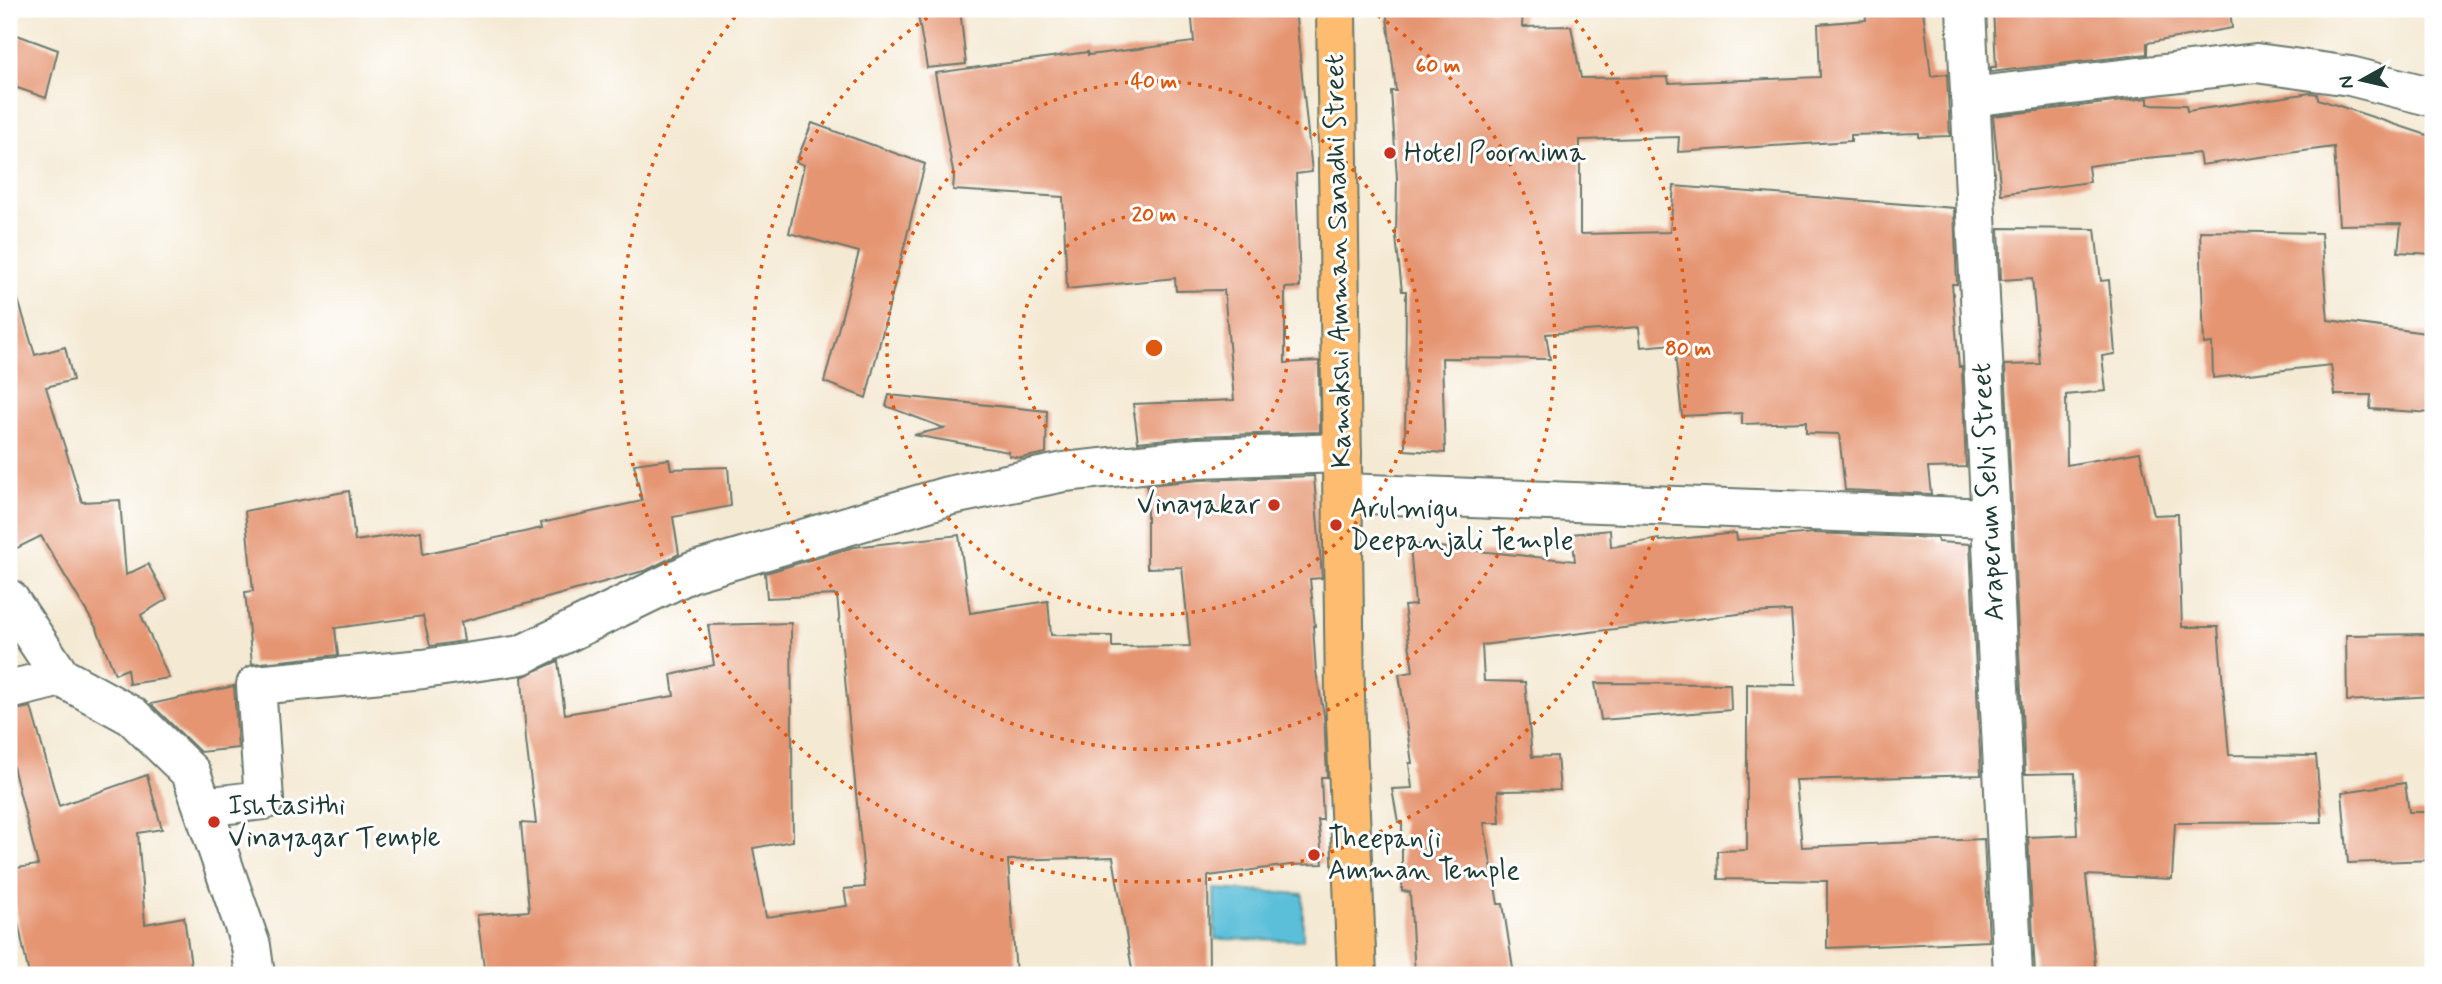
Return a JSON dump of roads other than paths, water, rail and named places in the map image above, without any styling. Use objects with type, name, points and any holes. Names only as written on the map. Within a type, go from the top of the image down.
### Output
[{"type":"main road","name":"Kamakshi Amman Sanadhi Street","points":[[1336,9],[1345,697],[1357,975]]},
{"type":"street","name":"Araperum Selvi Street","points":[[1966,9],[2013,975]]},
{"type":"street","points":[[1969,97],[2256,63],[2350,76],[2433,97]]},
{"type":"street","points":[[203,807],[264,800],[256,685],[423,669],[521,655],[692,572],[961,494],[1064,472],[1171,460],[1342,453]]},
{"type":"street","points":[[1343,493],[1991,518]]},
{"type":"street","points":[[9,599],[61,677],[132,716],[191,773],[251,946],[255,975]]},
{"type":"street","points":[[9,690],[61,677]]},
{"type":"water","points":[[1214,889],[1303,894],[1303,940],[1215,939]]},
{"type":"place","name":"Hotel Poornima","points":[[1390,153]]},
{"type":"place","name":"Vinayakar","points":[[1274,505]]},
{"type":"place","name":"Arulmigu Deepanjali Temple","points":[[1336,525]]},
{"type":"place","name":"Ishtasithi Vinayagar Temple","points":[[214,822]]},
{"type":"place","name":"Theepanji Amman Temple","points":[[1314,855]]}]
